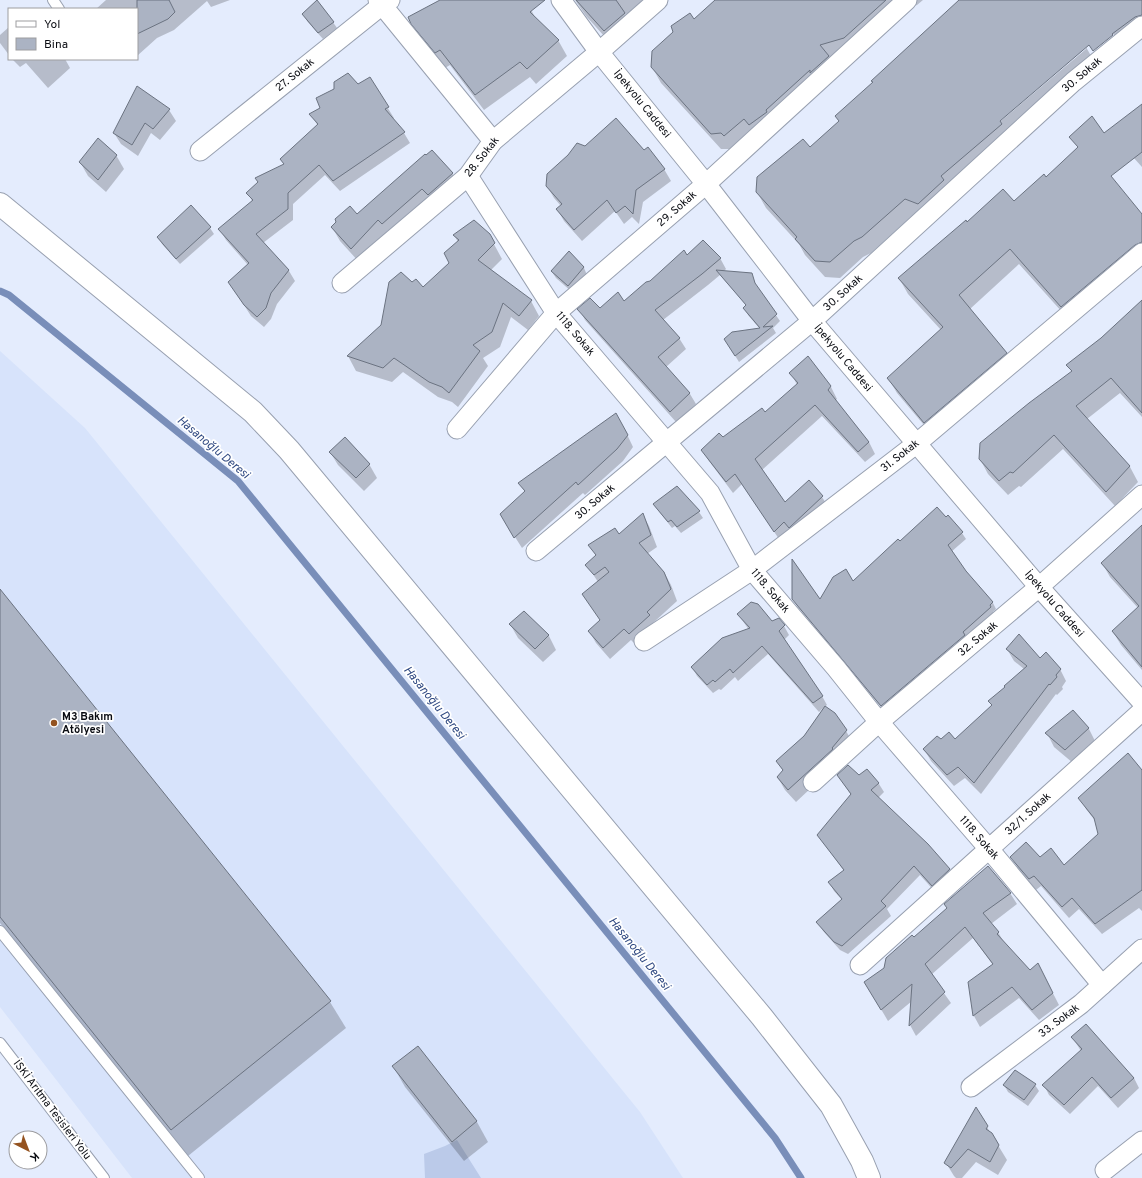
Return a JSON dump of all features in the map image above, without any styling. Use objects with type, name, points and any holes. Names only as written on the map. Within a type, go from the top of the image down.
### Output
[{"type":"street","name":"İpekyolu Caddesi","points":[[561,0],[599,52],[706,184],[812,321],[1039,587],[1142,702]]},
{"type":"street","name":"28. Sokak","points":[[342,283],[468,176],[493,141],[599,52],[658,0]]},
{"type":"street","name":"29. Sokak","points":[[457,428],[556,313],[706,184],[907,0]]},
{"type":"street","points":[[383,2],[493,141]]},
{"type":"street","name":"27. Sokak","points":[[200,151],[383,2]]},
{"type":"street","name":"30. Sokak","points":[[536,551],[812,321],[1074,82],[1142,26]]},
{"type":"street","name":"1118. Sokak","points":[[468,176],[556,313],[710,493],[752,570],[836,668],[879,722],[989,849],[1102,985]]},
{"type":"street","points":[[0,204],[253,412],[289,450],[762,1017],[831,1105],[862,1161],[869,1178]]},
{"type":"street","name":"31. Sokak","points":[[644,641],[752,570],[916,444],[1142,253]]},
{"type":"street","name":"32. Sokak","points":[[813,782],[879,722],[1039,587],[1142,495]]},
{"type":"street","name":"32/1. Sokak","points":[[860,965],[1142,711]]},
{"type":"street","name":"33. Sokak","points":[[971,1087],[1081,1004],[1142,949]]},
{"type":"street","points":[[1105,1170],[1142,1141]]},
{"type":"lane","points":[[0,931],[199,1178]]},
{"type":"lane","name":"İSKİ Arıtma Tesisleri Yolu","points":[[0,1043],[104,1178]]},
{"type":"shaded area","points":[[0,351],[85,428],[640,1112],[683,1178],[132,1178],[0,1007]]},
{"type":"shaded area","points":[[457,1140],[481,1178],[425,1178],[424,1154]]},
{"type":"building","points":[[137,0],[169,0],[175,12],[168,19],[138,34]]},
{"type":"building","points":[[317,0],[334,22],[318,33],[302,14]]},
{"type":"building","points":[[440,0],[545,0],[530,12],[559,40],[527,69],[520,62],[475,95],[440,50],[435,53],[411,24],[408,17]]},
{"type":"building","points":[[576,0],[616,0],[625,13],[604,31]]},
{"type":"building","points":[[715,0],[886,0],[844,38],[820,45],[829,56],[810,73],[810,70],[766,110],[767,112],[749,125],[744,119],[724,136],[721,133],[711,134],[651,67],[652,51],[673,32],[671,26],[690,13],[694,19]]},
{"type":"building","points":[[959,0],[1142,0],[1142,15],[1135,17],[1112,34],[1113,35],[1093,51],[1089,45],[1000,121],[1002,124],[941,176],[944,180],[918,204],[905,199],[862,237],[854,241],[830,262],[815,261],[795,239],[797,237],[756,192],[757,177],[803,139],[810,147],[839,121],[835,116]]},
{"type":"building","points":[[348,73],[358,84],[370,77],[389,107],[385,109],[405,132],[333,181],[319,165],[288,193],[288,209],[256,234],[289,270],[271,293],[266,308],[257,317],[244,305],[228,282],[249,263],[218,229],[253,200],[246,193],[258,182],[255,178],[284,164],[280,159],[318,124],[309,114],[320,108],[316,98],[334,89],[334,82]]},
{"type":"building","points":[[137,86],[170,109],[153,129],[145,123],[132,145],[113,133]]},
{"type":"building","points":[[1142,104],[1142,152],[1111,176],[1142,214],[1142,242],[1135,245],[1061,307],[1010,249],[959,295],[1007,353],[924,423],[887,378],[943,327],[898,278],[966,220],[967,222],[1003,189],[1014,201],[1044,174],[1046,177],[1078,147],[1069,137],[1092,116],[1104,133]]},
{"type":"building","points":[[616,118],[644,150],[648,147],[665,169],[636,190],[633,214],[625,206],[616,213],[607,200],[574,230],[556,209],[562,204],[546,186],[547,174],[568,155],[577,143],[585,146]]},
{"type":"building","points":[[98,138],[117,155],[98,180],[79,162]]},
{"type":"building","points":[[432,150],[453,173],[428,195],[422,189],[382,224],[378,220],[351,249],[331,227],[336,222],[335,219],[350,206],[357,214],[425,154],[426,155]]},
{"type":"building","points":[[191,205],[211,227],[176,259],[157,237]]},
{"type":"building","points":[[474,220],[490,234],[495,243],[478,260],[532,300],[519,316],[503,303],[492,332],[473,345],[480,351],[449,393],[442,387],[429,382],[394,358],[383,368],[347,356],[381,325],[389,282],[401,272],[412,282],[416,279],[423,287],[449,263],[444,253],[459,240],[453,235]]},
{"type":"building","points":[[703,240],[721,258],[655,310],[680,338],[658,357],[690,393],[670,412],[577,309],[590,298],[600,308],[618,292],[624,301],[646,282],[650,281],[684,250],[687,255]]},
{"type":"building","points":[[569,251],[584,267],[568,286],[551,271]]},
{"type":"building","points":[[716,270],[752,273],[755,283],[777,314],[763,327],[773,326],[735,356],[724,339],[732,332],[760,328],[743,308],[746,305]]},
{"type":"building","points":[[1142,300],[1142,413],[1111,378],[1076,406],[1130,466],[1106,492],[1054,435],[1013,473],[1010,472],[999,481],[979,459],[980,443],[1029,403],[1072,371],[1066,365],[1101,338]]},
{"type":"building","points":[[808,356],[831,386],[828,390],[869,442],[858,452],[815,405],[755,459],[785,502],[809,480],[823,496],[789,528],[784,522],[774,532],[735,474],[726,482],[701,450],[719,433],[723,437],[762,408],[765,412],[798,383],[789,373]]},
{"type":"building","points":[[616,413],[628,435],[617,449],[578,485],[576,482],[514,538],[500,514],[525,491],[518,483]]},
{"type":"building","points":[[345,437],[370,464],[356,478],[329,452]]},
{"type":"building","points":[[677,486],[700,511],[677,527],[671,520],[668,522],[653,504]]},
{"type":"building","points":[[937,507],[946,517],[948,515],[963,532],[948,545],[966,571],[993,602],[990,605],[991,607],[963,632],[965,635],[881,706],[792,599],[792,559],[820,599],[833,577],[846,569],[853,581],[898,539],[900,541]]},
{"type":"building","points":[[643,513],[651,535],[639,543],[664,572],[671,589],[647,612],[650,615],[629,634],[624,629],[603,648],[588,631],[600,620],[582,594],[609,572],[605,567],[594,575],[585,565],[596,555],[588,545],[615,528],[619,534]]},
{"type":"building","points":[[1142,525],[1142,667],[1112,631],[1139,606],[1101,563]]},
{"type":"building","name":"M3 Bakım Atölyesi","points":[[0,589],[331,1001],[171,1130],[0,917]]},
{"type":"building","points":[[751,602],[758,604],[772,621],[779,618],[785,625],[779,631],[823,696],[813,703],[762,646],[733,673],[730,669],[715,682],[713,680],[707,685],[691,667],[722,638],[750,628],[737,614]]},
{"type":"building","points":[[524,611],[549,635],[535,649],[509,624]]},
{"type":"building","points":[[1019,634],[1040,658],[1046,652],[1061,669],[1056,675],[1057,677],[1050,685],[1049,684],[974,783],[958,767],[947,775],[923,749],[937,736],[941,739],[949,732],[955,739],[992,705],[988,701],[1027,666],[1006,649]]},
{"type":"building","points":[[825,706],[835,713],[847,730],[832,748],[833,749],[788,790],[777,777],[783,770],[776,761],[804,736]]},
{"type":"building","points":[[1073,710],[1089,728],[1065,750],[1045,733]]},
{"type":"building","points":[[1128,753],[1142,770],[1142,890],[1095,924],[1072,898],[1062,907],[1034,876],[1029,879],[1010,857],[1026,842],[1040,857],[1051,848],[1064,865],[1098,834],[1094,818],[1078,798]]},
{"type":"building","points":[[848,765],[859,775],[867,769],[879,783],[871,790],[928,844],[950,869],[932,886],[914,866],[881,901],[886,906],[842,946],[834,942],[816,922],[842,899],[828,882],[844,870],[817,835],[851,794],[837,775]]},
{"type":"building","points":[[988,866],[1011,893],[983,913],[999,932],[997,934],[1030,970],[1038,963],[1053,993],[1032,1010],[1012,987],[973,1016],[968,982],[993,964],[965,927],[925,964],[945,992],[909,1026],[912,984],[881,1010],[864,982],[884,968],[886,958],[912,935],[914,937],[947,908],[944,904]]},
{"type":"building","points":[[1086,1024],[1134,1078],[1111,1098],[1092,1077],[1064,1105],[1042,1085],[1082,1049],[1071,1037]]},
{"type":"building","points":[[418,1046],[477,1121],[452,1142],[392,1066]]},
{"type":"building","points":[[1015,1070],[1036,1084],[1024,1100],[1003,1085]]},
{"type":"building","points":[[976,1107],[988,1126],[986,1129],[992,1133],[999,1145],[990,1162],[968,1149],[951,1168],[944,1163]]},
{"type":"waterway","name":"Hasanoğlu Deresi","points":[[0,291],[9,295],[238,481],[775,1138],[801,1178]]},
{"type":"place","name":"M3 Bakım Atölyesi","points":[[54,723]]}]
